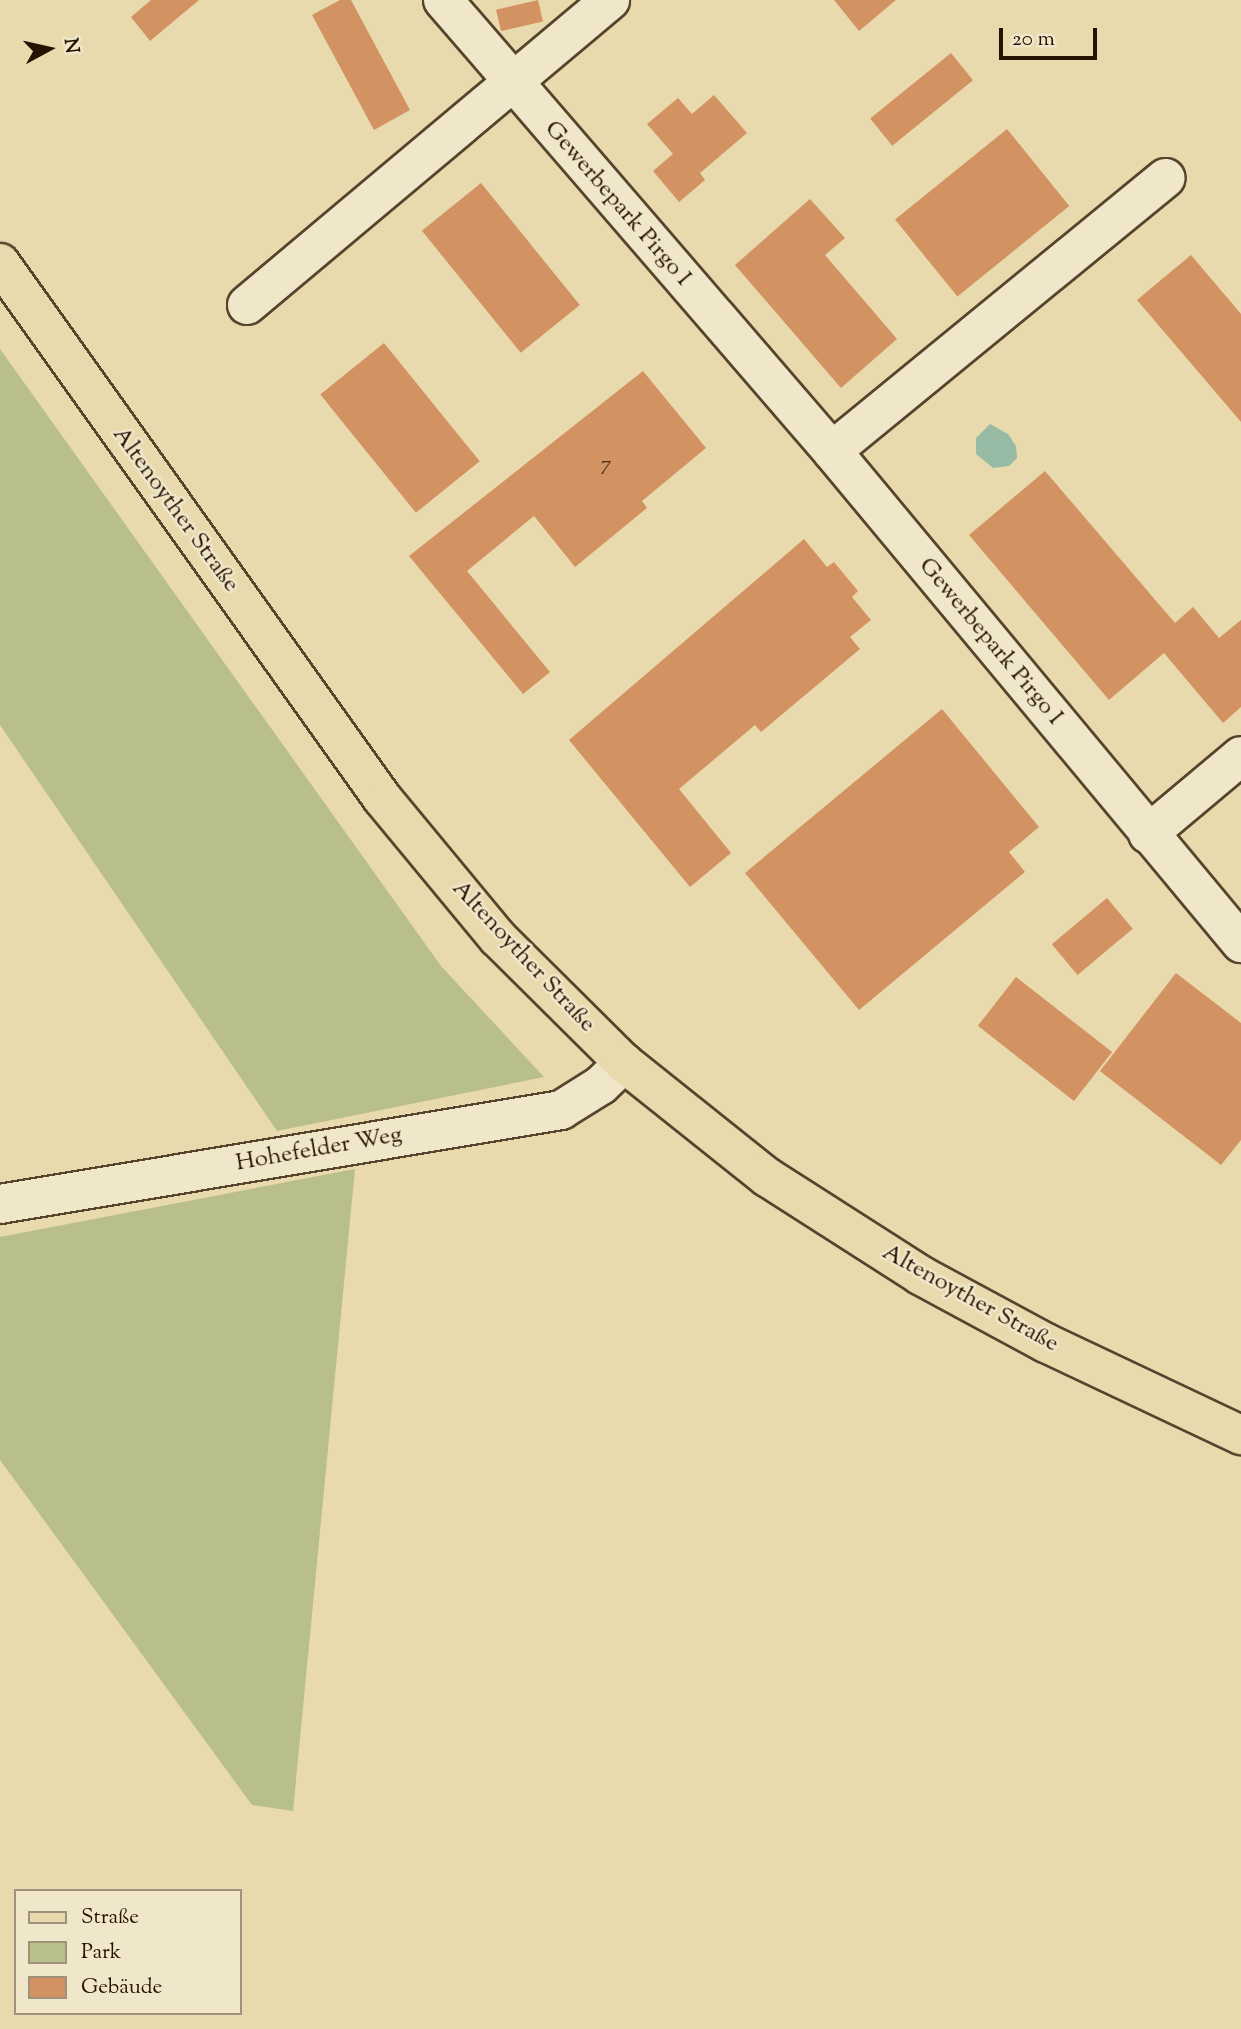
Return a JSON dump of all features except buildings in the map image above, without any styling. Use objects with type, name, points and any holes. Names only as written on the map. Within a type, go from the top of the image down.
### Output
[{"type":"main road","name":"Altenoyther Straße","points":[[0,263],[382,798],[498,938],[624,1063],[768,1177],[920,1275],[1058,1348],[1241,1435]]},
{"type":"street","name":"Gewerbepark Pirgo I","points":[[443,0],[832,452],[1241,943]]},
{"type":"street","points":[[247,305],[610,0]]},
{"type":"street","points":[[832,452],[1165,178]]},
{"type":"street","points":[[1148,834],[1241,756]]},
{"type":"street","name":"Hohefelder Weg","points":[[0,1204],[561,1110],[601,1085],[624,1063]]},
{"type":"green space","points":[[0,349],[441,966],[544,1077],[277,1131],[0,725]]},
{"type":"green space","points":[[355,1169],[293,1811],[252,1805],[0,1460],[0,1237]]},
{"type":"shaded area","points":[[990,424],[1008,434],[1016,446],[1017,458],[1009,466],[993,468],[976,454],[976,438]]}]
